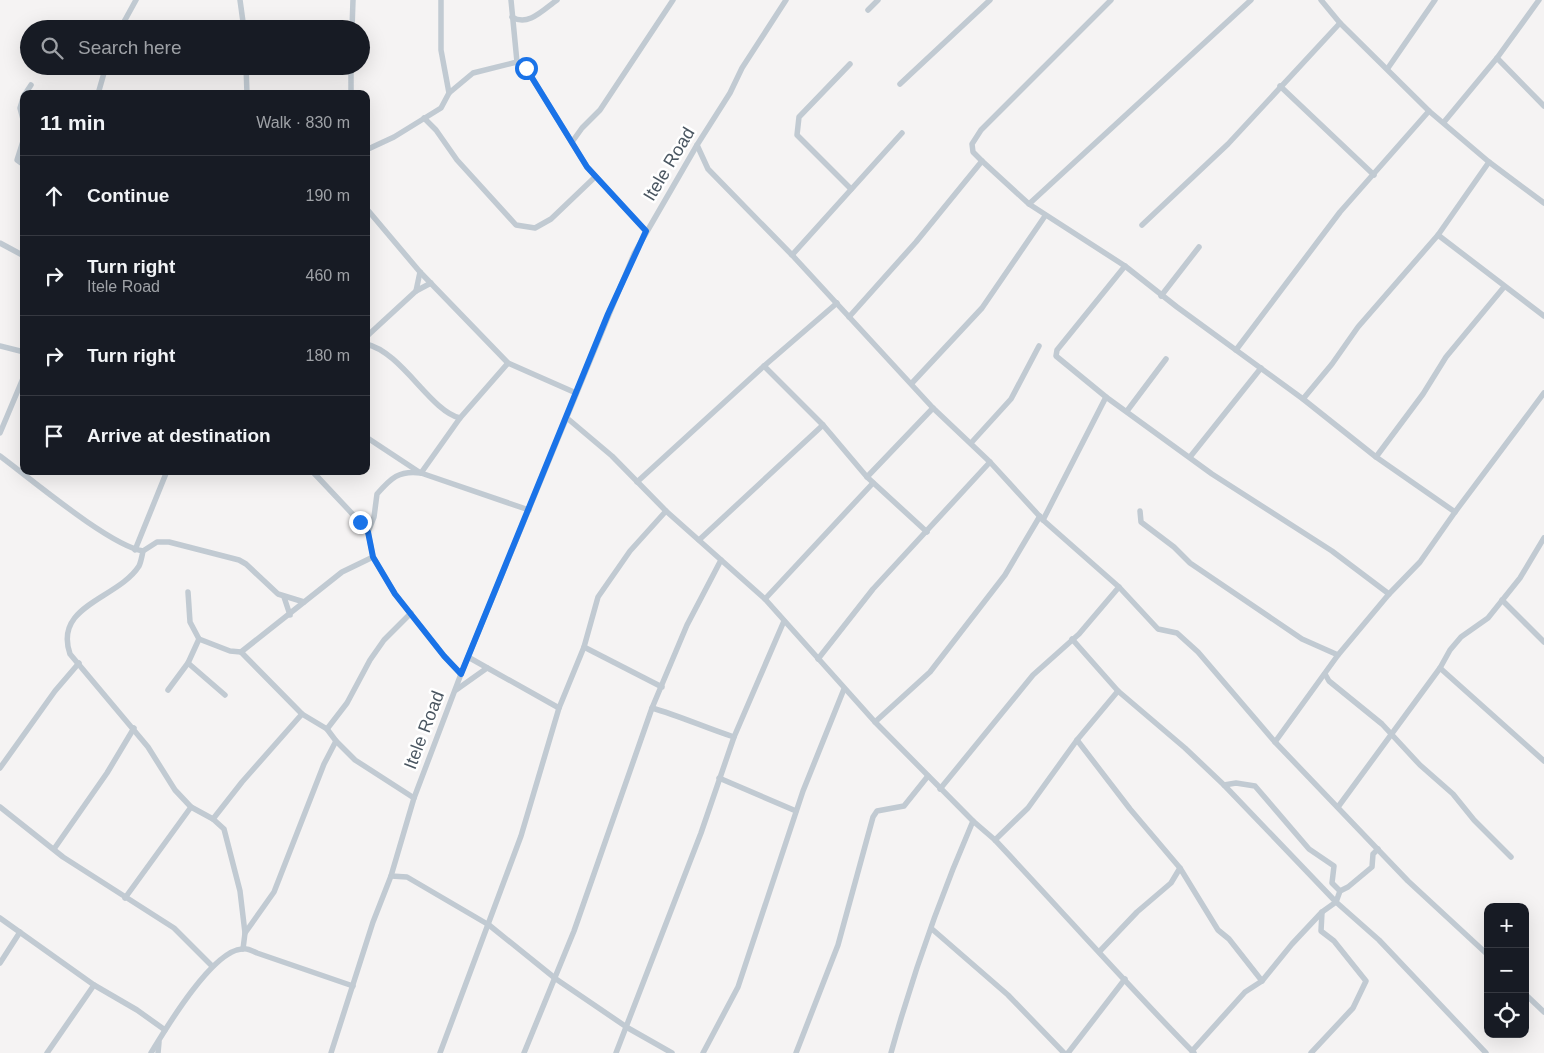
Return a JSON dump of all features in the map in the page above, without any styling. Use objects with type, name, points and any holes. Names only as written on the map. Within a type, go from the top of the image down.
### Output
[{"type":"street","points":[[125,20],[136,0]]},
{"type":"street","points":[[240,0],[243,20]]},
{"type":"street","points":[[352,20],[353,0]]},
{"type":"street","points":[[441,0],[441,50],[449,93]]},
{"type":"street","points":[[511,0],[518,62],[526,68],[595,177],[646,231]]},
{"type":"street","points":[[512,18],[518,21],[527,21],[557,0]]},
{"type":"street","points":[[572,142],[582,128],[600,110],[673,0]]},
{"type":"street","points":[[868,10],[878,0]]},
{"type":"street","points":[[900,84],[990,0]]},
{"type":"street","points":[[1112,0],[981,130],[972,144],[973,152],[1029,204],[1045,216],[1125,266],[1161,296],[1262,368],[1376,457],[1455,512]]},
{"type":"street","points":[[1029,204],[1252,0]]},
{"type":"street","points":[[1322,0],[1340,23],[1430,111],[1489,162],[1544,203]]},
{"type":"street","points":[[1388,68],[1435,0]]},
{"type":"street","points":[[1444,122],[1497,58],[1539,0]]},
{"type":"street","name":"Itele Road","points":[[331,1053],[394,867],[414,798],[461,674],[634,254],[696,145],[784,1]]},
{"type":"street","points":[[1142,225],[1228,144],[1340,23]]},
{"type":"street","points":[[1497,58],[1544,106]]},
{"type":"street","points":[[370,148],[394,137],[441,108],[449,93],[473,72],[518,62]]},
{"type":"street","points":[[850,64],[799,117],[797,135],[851,189]]},
{"type":"street","points":[[99,90],[103,75]]},
{"type":"street","points":[[246,75],[247,90]]},
{"type":"street","points":[[351,75],[351,90]]},
{"type":"street","points":[[27,90],[31,85]]},
{"type":"street","points":[[1280,86],[1374,175]]},
{"type":"street","points":[[1236,350],[1340,212],[1430,111]]},
{"type":"street","points":[[424,118],[476,182],[516,225],[535,228],[551,220],[595,177]]},
{"type":"street","points":[[792,255],[902,133]]},
{"type":"street","points":[[696,145],[708,169],[792,255],[934,408],[990,462],[1042,518],[1119,587],[1158,629],[1177,633],[1198,652],[1274,742],[1408,880],[1484,951]]},
{"type":"street","points":[[20,151],[17,160],[20,162]]},
{"type":"street","points":[[849,317],[916,242],[982,161]]},
{"type":"street","points":[[1303,399],[1332,364],[1358,327],[1438,235],[1489,162]]},
{"type":"street","points":[[370,213],[420,272],[508,364],[576,392]]},
{"type":"street","points":[[912,383],[982,308],[1045,216]]},
{"type":"street","points":[[1438,235],[1544,316]]},
{"type":"street","points":[[0,243],[20,254]]},
{"type":"street","points":[[1161,296],[1199,247]]},
{"type":"street","points":[[1125,266],[1057,350],[1056,356],[1060,361],[1106,397],[1190,457],[1332,551],[1389,594]]},
{"type":"street","points":[[416,291],[420,272]]},
{"type":"street","points":[[370,333],[416,291],[431,282]]},
{"type":"street","points":[[1376,457],[1423,394],[1446,357],[1504,287]]},
{"type":"street","points":[[637,482],[764,366],[837,303]]},
{"type":"street","points":[[0,346],[20,351]]},
{"type":"street","points":[[370,346],[378,349],[403,368],[438,403],[460,418]]},
{"type":"street","points":[[971,443],[1011,399],[1039,346]]},
{"type":"street","points":[[1126,411],[1166,359]]},
{"type":"street","points":[[421,474],[460,418],[508,364]]},
{"type":"street","points":[[764,366],[823,425],[867,477],[927,532]]},
{"type":"street","points":[[1190,457],[1262,368]]},
{"type":"street","points":[[0,433],[20,386]]},
{"type":"street","points":[[1274,742],[1338,655],[1389,594],[1420,562],[1544,393]]},
{"type":"street","points":[[875,722],[930,672],[1005,575],[1042,518],[1106,397]]},
{"type":"street","points":[[867,477],[934,408]]},
{"type":"street","points":[[567,418],[612,456],[666,511],[765,599],[875,722],[972,821],[996,840],[1100,951],[1157,1017],[1193,1052],[1245,992],[1262,981],[1292,944],[1322,912],[1336,902],[1340,891],[1348,887],[1372,866],[1373,854],[1378,849]]},
{"type":"street","points":[[699,540],[823,425]]},
{"type":"street","points":[[370,440],[421,474]]},
{"type":"street","points":[[0,456],[20,471]]},
{"type":"street","points":[[818,659],[873,588],[990,462]]},
{"type":"street","points":[[368,532],[374,517],[377,494],[388,481],[402,473],[421,474],[529,510]]},
{"type":"street","points":[[26,475],[98,528],[135,550],[143,551],[157,542],[169,542],[239,560],[284,597],[304,602]]},
{"type":"street","points":[[135,550],[165,475]]},
{"type":"street","points":[[316,475],[334,496],[349,508],[368,532],[373,557],[395,594],[412,613],[444,656],[461,674]]},
{"type":"street","points":[[765,599],[873,483]]},
{"type":"street","points":[[442,1052],[521,836],[559,708],[584,647],[598,597],[630,551],[666,511]]},
{"type":"street","points":[[1140,511],[1141,522],[1174,547],[1190,563],[1302,639],[1338,655]]},
{"type":"street","points":[[1338,807],[1440,668],[1450,650],[1461,637],[1488,618],[1520,578],[1544,538]]},
{"type":"street","points":[[143,551],[139,566],[76,617],[67,628],[66,641],[70,654],[134,728],[176,790],[191,807],[213,819],[224,830],[240,891],[245,933],[243,948]]},
{"type":"street","points":[[241,652],[342,572],[373,557]]},
{"type":"street","points":[[524,1053],[556,979],[652,708],[687,625],[721,560]]},
{"type":"street","points":[[940,788],[1033,675],[1072,639],[1119,587]]},
{"type":"street","points":[[188,592],[190,622],[199,639],[230,651],[241,652],[302,714],[327,729],[336,741],[356,760],[414,798]]},
{"type":"street","points":[[284,597],[290,615]]},
{"type":"street","points":[[1502,600],[1544,642]]},
{"type":"street","points":[[327,729],[348,703],[370,660],[384,640],[412,613]]},
{"type":"street","points":[[616,1053],[628,1028],[701,833],[734,738],[784,621]]},
{"type":"street","points":[[168,690],[188,663],[199,639]]},
{"type":"street","points":[[1072,639],[1118,692],[1185,748],[1224,785],[1336,902],[1379,940],[1486,1053]]},
{"type":"street","points":[[584,647],[662,687]]},
{"type":"street","points":[[468,657],[559,708]]},
{"type":"street","points":[[0,768],[55,691],[79,663]]},
{"type":"street","points":[[188,663],[225,694]]},
{"type":"street","points":[[456,690],[487,668]]},
{"type":"street","points":[[1440,668],[1544,761]]},
{"type":"street","points":[[1325,674],[1329,681],[1382,724],[1390,735],[1420,765],[1454,794],[1474,820],[1511,857]]},
{"type":"street","points":[[702,1053],[738,987],[796,812],[844,689]]},
{"type":"street","points":[[996,840],[1028,808],[1077,740],[1118,692]]},
{"type":"street","points":[[652,708],[685,717],[708,729],[734,738]]},
{"type":"street","points":[[213,819],[242,782],[302,714]]},
{"type":"street","points":[[54,849],[107,773],[134,728]]},
{"type":"street","points":[[1077,740],[1130,809],[1180,868],[1218,930],[1229,939],[1262,981]]},
{"type":"street","points":[[245,933],[274,892],[324,764],[336,741]]},
{"type":"street","points":[[796,1053],[838,944],[873,817],[877,812],[904,806],[928,776]]},
{"type":"street","points":[[719,778],[796,812]]},
{"type":"street","points":[[1224,785],[1236,783],[1255,786],[1309,849],[1334,866],[1332,883],[1340,891]]},
{"type":"street","points":[[125,898],[191,807]]},
{"type":"street","points":[[0,808],[54,849],[125,898],[174,928],[212,966]]},
{"type":"street","points":[[891,1053],[911,982],[932,929],[947,881],[972,821]]},
{"type":"street","points":[[394,867],[407,877],[489,925],[556,979],[628,1028],[672,1053]]},
{"type":"street","points":[[1100,951],[1137,912],[1171,883],[1180,868]]},
{"type":"street","points":[[391,876],[407,877]]},
{"type":"street","points":[[1311,1053],[1353,1008],[1366,981],[1334,941],[1321,931],[1322,912]]},
{"type":"street","points":[[0,918],[94,985],[137,1010],[165,1030]]},
{"type":"street","points":[[932,929],[1008,996],[1066,1053],[1125,979]]},
{"type":"street","points":[[0,964],[20,932]]},
{"type":"street","points":[[152,1053],[165,1030],[212,966],[231,953],[243,948],[353,986]]},
{"type":"street","points":[[47,1053],[94,985]]},
{"type":"street","points":[[1529,998],[1544,1012]]},
{"type":"street","points":[[158,1053],[159,1040]]},
{"type":"route","points":[[360,522],[368,532],[373,548],[373,557],[395,594],[412,613],[444,656],[461,674],[608,314],[646,231],[587,167],[526,68]]}]
